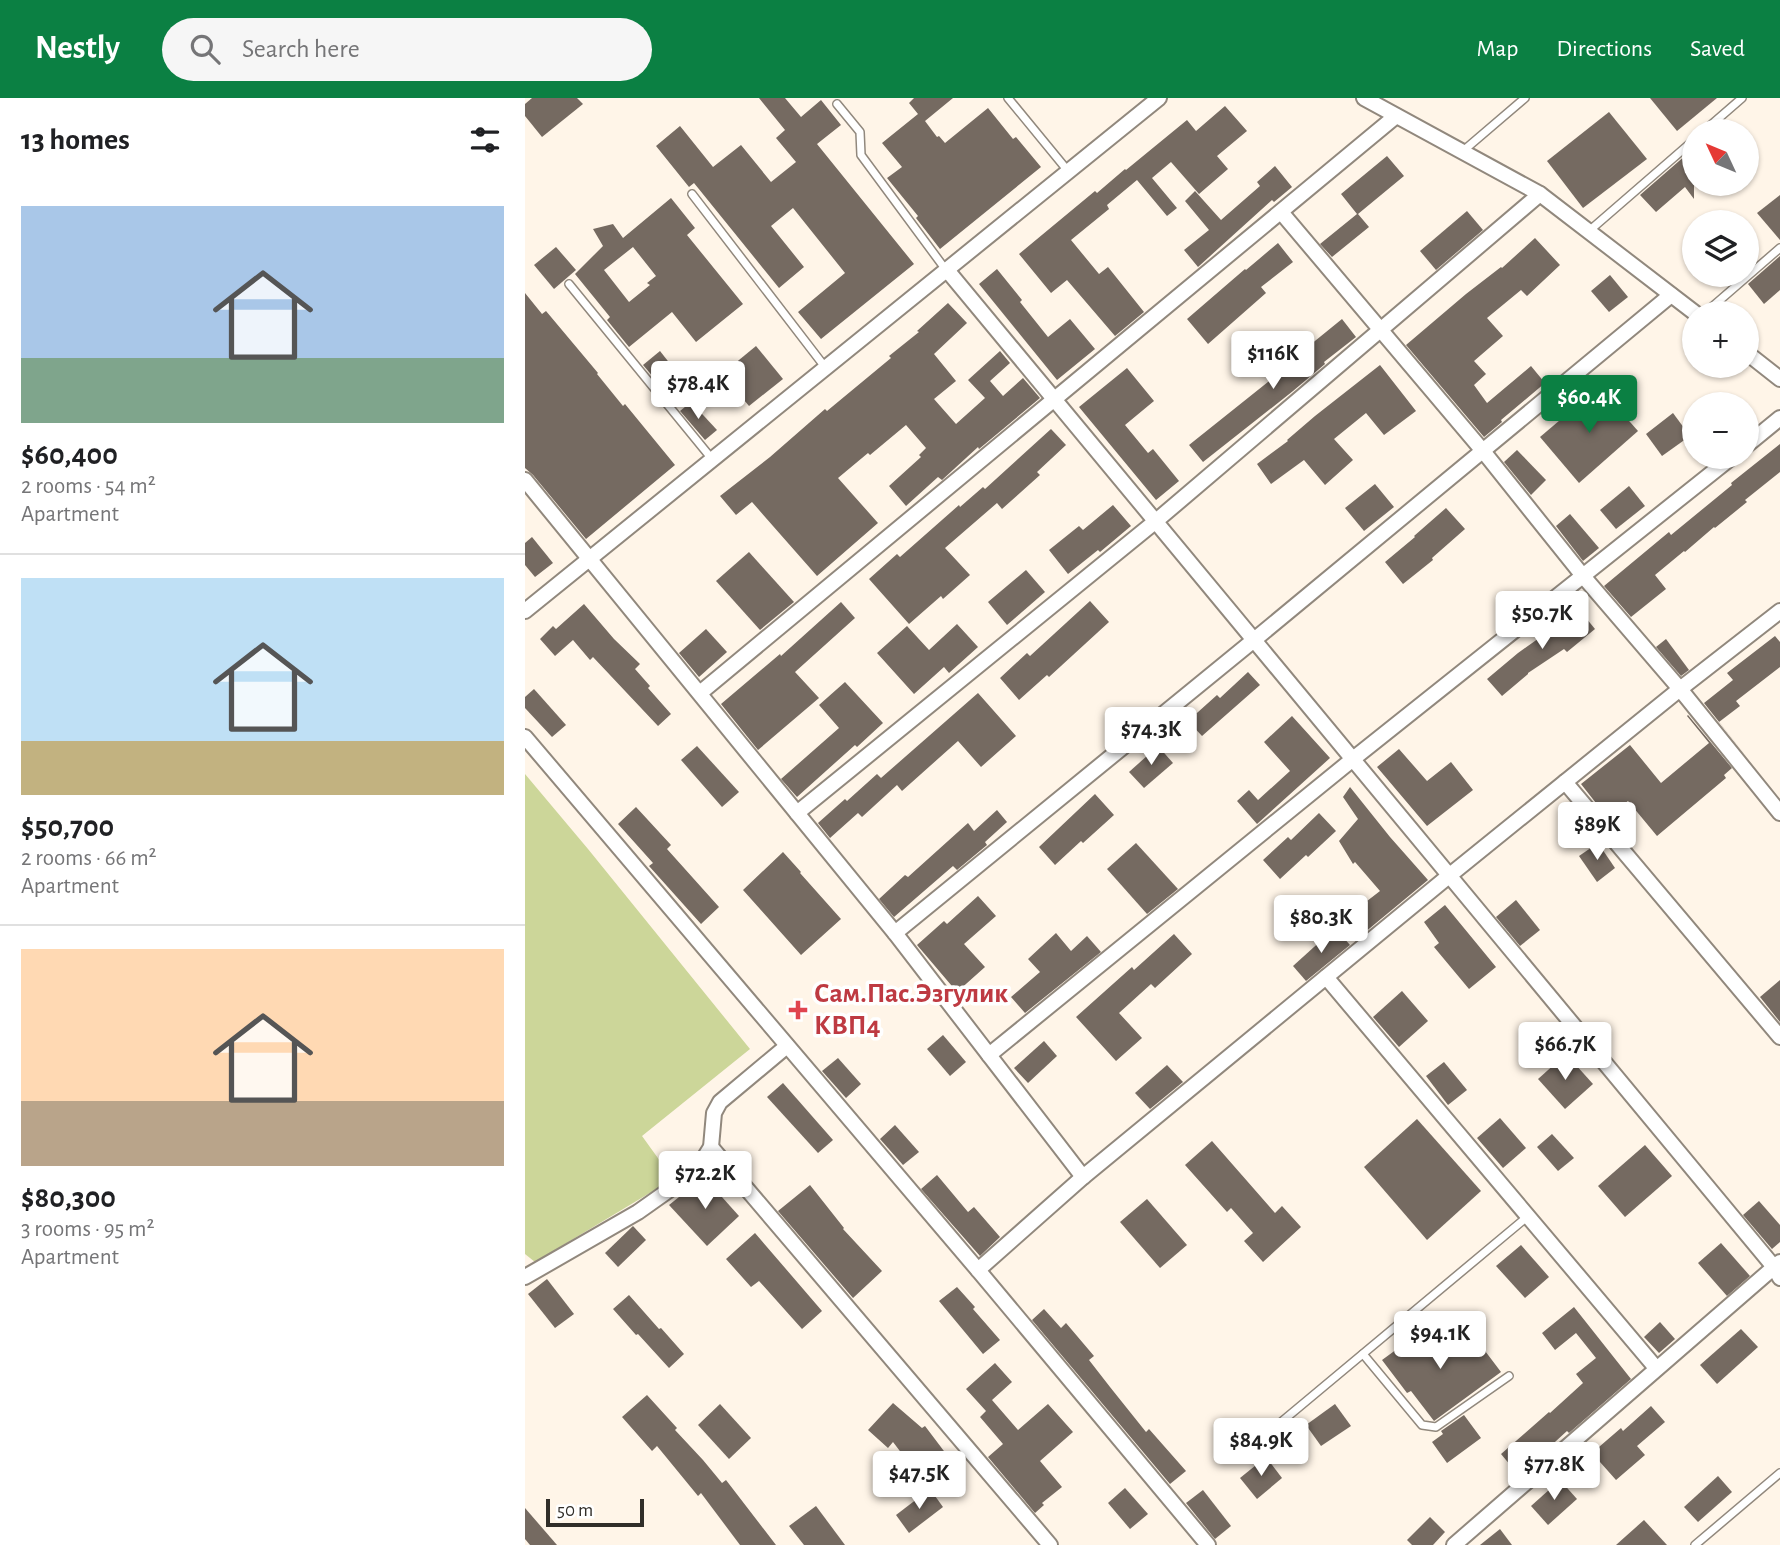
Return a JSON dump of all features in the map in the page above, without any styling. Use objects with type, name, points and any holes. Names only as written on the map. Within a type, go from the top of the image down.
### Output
[{"type":"street","points":[[525,611],[1159,98]]},
{"type":"street","points":[[1363,98],[1540,194],[1682,303]]},
{"type":"street","points":[[700,693],[1396,116]]},
{"type":"street","points":[[797,813],[1156,521],[1540,194]]},
{"type":"street","points":[[1281,212],[1483,451],[1780,813]]},
{"type":"street","points":[[947,270],[1778,1269],[1656,1368],[1454,1545]]},
{"type":"street","points":[[895,933],[1671,295]]},
{"type":"street","points":[[1759,362],[1780,379]]},
{"type":"street","points":[[1759,435],[1780,418]]},
{"type":"street","points":[[989,1055],[1353,759],[1717,469]]},
{"type":"street","points":[[525,480],[895,933],[1083,1177]]},
{"type":"street","points":[[978,1270],[1083,1177],[1450,875],[1780,611]]},
{"type":"street","points":[[525,737],[1208,1545]]},
{"type":"street","points":[[1565,782],[1780,1037]]},
{"type":"street","points":[[1326,977],[1656,1368]]},
{"type":"street","points":[[525,1278],[639,1212],[696,1171],[712,1147],[714,1113],[720,1102],[787,1046]]},
{"type":"street","points":[[712,1147],[1050,1545]]},
{"type":"lane","points":[[1008,98],[1068,172]]},
{"type":"lane","points":[[1463,152],[1525,98]]},
{"type":"lane","points":[[1718,119],[1742,98]]},
{"type":"lane","points":[[837,104],[860,132],[861,155],[947,270]]},
{"type":"lane","points":[[1589,231],[1682,150]]},
{"type":"lane","points":[[691,194],[826,368]]},
{"type":"lane","points":[[1719,301],[1780,248]]},
{"type":"lane","points":[[569,284],[713,459]]},
{"type":"lane","points":[[1280,1423],[1527,1217]]},
{"type":"lane","points":[[1363,1354],[1422,1426],[1436,1427],[1509,1376]]},
{"type":"lane","points":[[1695,1545],[1780,1473]]},
{"type":"green space","points":[[525,774],[750,1049],[642,1136],[673,1179],[535,1262],[525,1254]]},
{"type":"building","points":[[532,98],[577,98],[583,104],[542,137],[525,116],[525,104]]},
{"type":"building","points":[[759,98],[785,98],[801,117],[821,100],[841,125],[817,144],[914,264],[821,339],[798,312],[845,273],[793,208],[771,226],[804,267],[779,288],[694,183],[689,187],[656,146],[680,126],[713,167],[741,145],[771,182],[796,162],[776,138],[785,130]]},
{"type":"building","points":[[914,98],[953,98],[925,121],[945,143],[988,108],[1013,139],[1016,137],[1041,167],[940,249],[916,218],[918,216],[887,178],[902,167],[882,143],[918,114],[909,103]]},
{"type":"building","points":[[1650,98],[1717,98],[1692,119],[1682,119],[1682,127],[1677,131]]},
{"type":"building","points":[[1225,106],[1247,131],[1217,156],[1228,169],[1199,194],[1171,162],[1152,178],[1177,208],[1167,216],[1137,180],[1107,205],[1109,209],[1071,240],[1099,274],[1108,267],[1144,312],[1115,336],[1067,280],[1051,293],[1019,254],[1187,120],[1196,131]]},
{"type":"building","points":[[1609,112],[1647,159],[1583,208],[1547,161]]},
{"type":"building","points":[[1387,156],[1404,176],[1358,214],[1369,227],[1332,257],[1320,244],[1357,214],[1341,194]]},
{"type":"building","points":[[1682,158],[1682,190],[1656,212],[1640,195]]},
{"type":"building","points":[[1275,166],[1292,187],[1274,202],[1272,200],[1198,267],[1184,250],[1209,230],[1185,201],[1195,191],[1221,220],[1260,186],[1257,182]]},
{"type":"building","points":[[1780,195],[1780,240],[1759,215],[1759,211]]},
{"type":"building","points":[[671,198],[695,228],[687,235],[743,304],[696,342],[672,312],[629,347],[607,320],[610,317],[575,274],[603,246],[593,229],[613,224],[623,238]],"holes":[[[633,247],[656,276],[647,283],[650,285],[629,302],[604,270]]]},
{"type":"building","points":[[1467,211],[1483,230],[1436,270],[1420,251]]},
{"type":"building","points":[[1535,238],[1560,265],[1527,296],[1521,290],[1487,318],[1503,336],[1474,361],[1486,374],[1474,385],[1487,403],[1531,366],[1545,383],[1484,437],[1406,345]]},
{"type":"building","points":[[1278,243],[1293,262],[1261,287],[1266,293],[1208,344],[1187,319]]},
{"type":"building","points":[[556,247],[576,270],[554,289],[534,265]]},
{"type":"building","points":[[1780,256],[1780,290],[1764,304],[1750,287],[1759,287],[1759,274]]},
{"type":"building","points":[[997,269],[1048,337],[1070,319],[1095,349],[1057,380],[979,284]]},
{"type":"building","points":[[1610,275],[1628,297],[1609,312],[1591,291]]},
{"type":"building","points":[[525,293],[542,314],[546,311],[675,465],[586,539],[525,468]]},
{"type":"building","points":[[948,303],[967,323],[934,354],[956,381],[934,399],[956,424],[985,398],[968,380],[1000,351],[1010,363],[990,381],[1003,396],[1023,378],[1040,398],[979,449],[978,447],[942,480],[938,477],[906,506],[889,486],[921,457],[919,455],[926,448],[906,425],[870,455],[868,453],[838,478],[878,523],[817,576],[752,502],[736,515],[720,496],[891,358],[889,356],[919,332],[917,331]]},
{"type":"building","points":[[1342,319],[1356,337],[1203,462],[1189,445],[1312,347],[1310,345]]},
{"type":"building","points":[[756,346],[783,379],[749,406],[722,374]]},
{"type":"building","points":[[660,351],[671,365],[655,379],[643,365]]},
{"type":"building","points":[[1380,365],[1416,411],[1384,435],[1366,413],[1334,439],[1353,460],[1325,485],[1304,460],[1271,484],[1257,464]]},
{"type":"building","points":[[1127,368],[1154,401],[1125,425],[1148,453],[1153,449],[1179,481],[1156,500],[1079,407]]},
{"type":"building","points":[[1599,387],[1638,431],[1579,483],[1540,437]]},
{"type":"building","points":[[691,402],[717,430],[705,440],[680,411]]},
{"type":"building","points":[[1673,413],[1682,425],[1682,442],[1662,456],[1646,434]]},
{"type":"building","points":[[1051,429],[1066,445],[1037,472],[1040,475],[1002,509],[997,503],[945,548],[970,575],[909,624],[869,579],[897,554],[900,557],[959,505],[960,507],[983,487],[985,489]]},
{"type":"building","points":[[1780,444],[1780,472],[1745,500],[1747,502],[1655,575],[1666,589],[1631,617],[1604,586],[1669,532],[1671,535],[1749,469],[1759,469],[1759,461]]},
{"type":"building","points":[[1517,450],[1546,480],[1531,495],[1504,462]]},
{"type":"building","points":[[1375,484],[1394,507],[1364,531],[1345,508]]},
{"type":"building","points":[[1629,486],[1645,506],[1616,529],[1600,510]]},
{"type":"building","points":[[1113,505],[1131,526],[1068,574],[1049,550],[1079,526],[1083,530]]},
{"type":"building","points":[[1446,508],[1465,529],[1403,584],[1385,562]]},
{"type":"building","points":[[1570,514],[1599,548],[1583,561],[1556,526]]},
{"type":"building","points":[[532,537],[553,563],[535,577],[525,565],[525,543]]},
{"type":"building","points":[[749,552],[794,602],[760,630],[716,581]]},
{"type":"building","points":[[1026,570],[1045,592],[1007,625],[988,602]]},
{"type":"building","points":[[1090,601],[1109,622],[1049,677],[1047,675],[1019,700],[1000,678],[1027,653],[1030,656]]},
{"type":"building","points":[[841,602],[855,618],[795,672],[819,698],[758,750],[721,704],[780,654],[781,656]]},
{"type":"building","points":[[584,604],[640,664],[635,669],[671,714],[658,726],[593,657],[590,660],[573,640],[555,656],[540,639],[553,626],[556,629]]},
{"type":"building","points":[[1577,607],[1595,629],[1567,652],[1564,649],[1528,673],[1502,696],[1487,679]]},
{"type":"building","points":[[957,624],[978,647],[949,673],[944,667],[914,694],[877,653],[907,626],[929,650]]},
{"type":"building","points":[[706,629],[727,652],[699,677],[679,653]]},
{"type":"building","points":[[1775,636],[1780,642],[1780,667],[1736,701],[1740,706],[1719,722],[1704,703],[1733,680],[1727,673]]},
{"type":"building","points":[[1666,639],[1689,670],[1681,676],[1656,647]]},
{"type":"building","points":[[1248,672],[1260,685],[1202,736],[1188,721],[1217,695],[1220,698]]},
{"type":"building","points":[[845,682],[883,723],[797,797],[781,779],[839,728],[819,705]]},
{"type":"building","points":[[534,689],[566,725],[552,737],[525,708],[525,697]]},
{"type":"building","points":[[978,693],[1016,736],[981,767],[958,741],[902,791],[897,785],[862,817],[858,813],[830,838],[818,823],[877,774],[881,778]]},
{"type":"building","points":[[1688,715],[1732,768],[1724,775],[1726,778],[1657,836],[1628,801],[1607,817],[1581,784],[1630,745],[1661,783],[1709,743]]},
{"type":"building","points":[[1292,716],[1330,758],[1257,824],[1237,801],[1249,790],[1258,800],[1290,771],[1264,742]]},
{"type":"building","points":[[697,746],[739,792],[722,807],[681,760]]},
{"type":"building","points":[[1158,746],[1173,763],[1144,788],[1129,772]]},
{"type":"building","points":[[1399,749],[1427,781],[1451,762],[1473,790],[1427,826],[1377,767]]},
{"type":"building","points":[[1350,787],[1428,880],[1364,933],[1349,915],[1380,891],[1355,862],[1353,864],[1339,841],[1358,819],[1343,797]]},
{"type":"building","points":[[1095,794],[1114,815],[1055,865],[1039,847]]},
{"type":"building","points":[[636,807],[671,845],[667,849],[719,907],[701,924],[649,866],[653,863],[618,824]]},
{"type":"building","points":[[997,810],[1007,822],[985,842],[987,845],[957,870],[953,866],[894,917],[879,899],[905,875],[908,877],[968,823],[974,831]]},
{"type":"building","points":[[1319,813],[1336,831],[1280,879],[1263,860],[1288,837],[1291,840]]},
{"type":"building","points":[[1136,843],[1178,889],[1147,914],[1107,869]]},
{"type":"building","points":[[1598,843],[1615,868],[1597,882],[1579,856]]},
{"type":"building","points":[[783,852],[841,919],[801,955],[743,890]]},
{"type":"building","points":[[978,896],[996,916],[964,944],[985,967],[957,992],[917,945],[944,921],[947,924]]},
{"type":"building","points":[[1516,900],[1540,930],[1520,946],[1496,917]]},
{"type":"building","points":[[1445,905],[1496,967],[1469,989],[1434,947],[1439,943],[1424,922]]},
{"type":"building","points":[[1335,928],[1350,945],[1306,981],[1293,966]]},
{"type":"building","points":[[1056,933],[1071,951],[1087,936],[1101,952],[1025,1013],[1011,997],[1040,972],[1028,959]]},
{"type":"building","points":[[1174,934],[1192,954],[1155,988],[1151,984],[1119,1013],[1142,1038],[1116,1061],[1076,1017]]},
{"type":"building","points":[[1780,980],[1780,1022],[1760,997]]},
{"type":"building","points":[[1402,991],[1428,1021],[1399,1047],[1373,1017]]},
{"type":"building","points":[[943,1035],[966,1062],[950,1076],[927,1049]]},
{"type":"building","points":[[1044,1041],[1057,1056],[1028,1083],[1014,1068]]},
{"type":"building","points":[[1566,1054],[1593,1084],[1565,1109],[1538,1079]]},
{"type":"building","points":[[838,1058],[861,1084],[846,1098],[822,1071]]},
{"type":"building","points":[[1444,1062],[1467,1090],[1448,1105],[1426,1076]]},
{"type":"building","points":[[1167,1065],[1183,1082],[1150,1109],[1135,1093]]},
{"type":"building","points":[[783,1083],[833,1140],[818,1153],[767,1097]]},
{"type":"building","points":[[1500,1118],[1526,1148],[1503,1168],[1477,1138]]},
{"type":"building","points":[[1417,1119],[1481,1191],[1427,1240],[1364,1167]]},
{"type":"building","points":[[895,1125],[919,1152],[903,1165],[880,1139]]},
{"type":"building","points":[[1552,1134],[1574,1158],[1558,1171],[1537,1147]]},
{"type":"building","points":[[1212,1141],[1275,1213],[1282,1206],[1301,1227],[1263,1262],[1244,1241],[1253,1233],[1231,1208],[1227,1212],[1185,1165]]},
{"type":"building","points":[[1645,1145],[1672,1176],[1625,1217],[1598,1186]]},
{"type":"building","points":[[937,1175],[968,1212],[974,1207],[1000,1237],[980,1256],[921,1189]]},
{"type":"building","points":[[704,1177],[739,1216],[707,1246],[669,1205]]},
{"type":"building","points":[[810,1185],[843,1229],[882,1271],[853,1298],[778,1211]]},
{"type":"building","points":[[1147,1199],[1187,1245],[1160,1268],[1120,1222]]},
{"type":"building","points":[[1759,1201],[1780,1225],[1780,1242],[1772,1249],[1743,1215]]},
{"type":"building","points":[[633,1226],[646,1240],[618,1267],[605,1253]]},
{"type":"building","points":[[755,1233],[822,1311],[802,1329],[759,1281],[751,1287],[726,1259]]},
{"type":"building","points":[[1721,1243],[1750,1276],[1727,1296],[1698,1263]]},
{"type":"building","points":[[1521,1245],[1549,1277],[1525,1298],[1496,1266]]},
{"type":"building","points":[[547,1279],[574,1314],[555,1328],[528,1294]]},
{"type":"building","points":[[957,1287],[1000,1340],[983,1354],[939,1301]]},
{"type":"building","points":[[629,1295],[684,1354],[669,1368],[613,1309]]},
{"type":"building","points":[[1574,1307],[1631,1379],[1569,1433],[1567,1431],[1516,1472],[1501,1454],[1583,1383],[1576,1374],[1596,1358],[1576,1333],[1555,1350],[1542,1333]]},
{"type":"building","points":[[1044,1309],[1061,1328],[1066,1323],[1094,1356],[1089,1360],[1146,1432],[1149,1429],[1186,1471],[1170,1484],[1032,1320]]},
{"type":"building","points":[[1660,1322],[1675,1339],[1659,1353],[1644,1337]]},
{"type":"building","points":[[1430,1325],[1453,1356],[1476,1339],[1501,1372],[1434,1421],[1411,1391],[1407,1393],[1382,1360]]},
{"type":"building","points":[[1741,1329],[1758,1347],[1717,1384],[1700,1365]]},
{"type":"building","points":[[995,1363],[1012,1382],[992,1400],[1018,1430],[1048,1404],[1073,1432],[1040,1461],[1062,1487],[1042,1503],[1044,1505],[1035,1513],[988,1457],[1003,1444],[980,1417],[986,1411],[966,1389]]},
{"type":"building","points":[[647,1395],[722,1483],[726,1480],[776,1545],[740,1545],[701,1493],[698,1496],[657,1446],[652,1451],[622,1417]]},
{"type":"building","points":[[893,1403],[922,1428],[925,1426],[953,1463],[925,1484],[893,1442],[888,1448],[868,1430]]},
{"type":"building","points":[[720,1404],[751,1438],[729,1459],[698,1425]]},
{"type":"building","points":[[1335,1404],[1351,1426],[1321,1446],[1306,1425]]},
{"type":"building","points":[[1651,1406],[1665,1422],[1637,1446],[1645,1455],[1616,1480],[1592,1453],[1621,1428],[1623,1431]]},
{"type":"building","points":[[1464,1415],[1481,1438],[1447,1463],[1432,1442],[1443,1434],[1441,1431]]},
{"type":"building","points":[[1266,1457],[1282,1478],[1257,1499],[1240,1478]]},
{"type":"building","points":[[1718,1476],[1732,1492],[1698,1522],[1684,1507]]},
{"type":"building","points":[[1560,1480],[1577,1499],[1548,1525],[1531,1506]]},
{"type":"building","points":[[1125,1488],[1148,1514],[1130,1529],[1108,1503]]},
{"type":"building","points":[[930,1489],[943,1507],[909,1533],[896,1515]]},
{"type":"building","points":[[1203,1490],[1231,1526],[1215,1539],[1186,1503]]},
{"type":"building","points":[[816,1506],[845,1545],[804,1545],[789,1526]]},
{"type":"building","points":[[525,1508],[557,1545],[530,1545],[525,1539]]},
{"type":"building","points":[[1430,1517],[1445,1532],[1433,1545],[1412,1545],[1407,1540]]},
{"type":"building","points":[[1644,1520],[1667,1545],[1616,1545]]},
{"type":"building","points":[[1500,1529],[1512,1545],[1480,1545]]},
{"type":"place","name":"Сам.Пас.Эзгулик КВП4","points":[[798,1010]]}]
